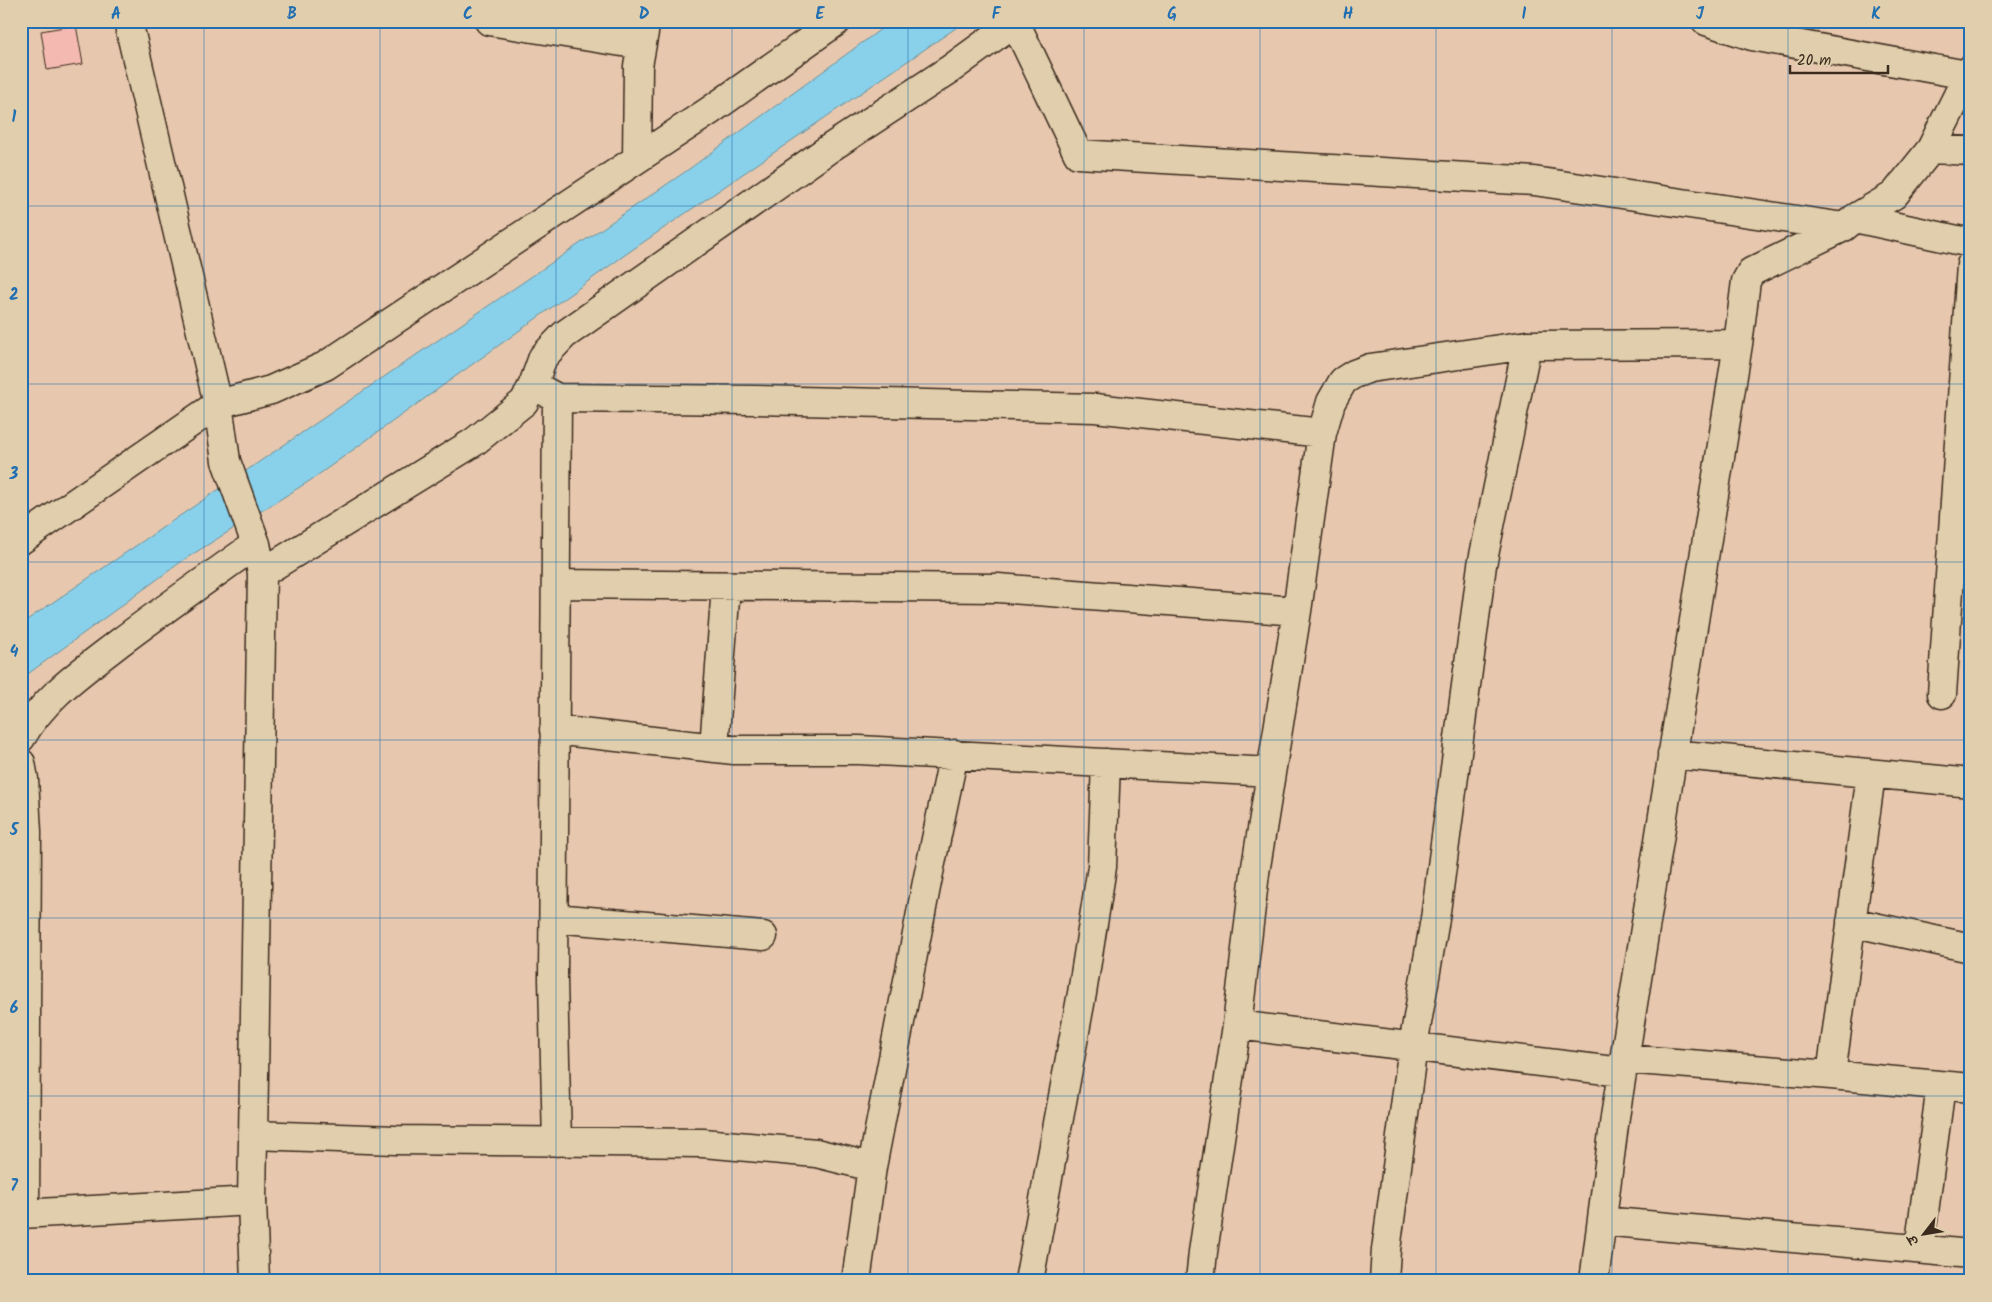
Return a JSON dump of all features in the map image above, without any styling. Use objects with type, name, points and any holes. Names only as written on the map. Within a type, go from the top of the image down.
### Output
[{"type":"street","points":[[128,21],[218,404],[226,461],[253,537],[262,573],[252,1201],[255,1281]]},
{"type":"street","points":[[489,21],[644,33],[638,66],[637,159]]},
{"type":"street","points":[[21,540],[218,404],[271,390],[325,366],[711,110],[837,21]]},
{"type":"street","points":[[1594,1281],[1623,1066],[1738,344],[1746,281],[1751,272],[1850,222],[1894,195],[1931,149],[1969,72],[1706,21]]},
{"type":"street","points":[[556,1142],[554,730],[556,584],[543,357],[564,335],[830,148],[949,70],[1016,22],[1078,154],[1534,181],[1850,222],[1971,243]]},
{"type":"street","points":[[1931,149],[1971,151]]},
{"type":"street","points":[[1942,694],[1971,265]]},
{"type":"street","points":[[1200,1281],[1237,1025],[1255,873],[1297,611],[1322,433],[1336,391],[1343,381],[1354,374],[1370,368],[1527,346],[1738,344]]},
{"type":"street","points":[[1384,1281],[1386,1250],[1413,1046],[1435,919],[1482,565],[1527,346]]},
{"type":"street","points":[[262,573],[474,442],[524,402],[545,391],[756,400],[1095,408],[1322,433]]},
{"type":"street","points":[[21,738],[32,719],[60,689],[158,614],[253,537]]},
{"type":"street","points":[[556,584],[998,588],[1297,611]]},
{"type":"street","points":[[714,748],[726,586]]},
{"type":"street","points":[[554,730],[734,750],[859,750],[1271,772]]},
{"type":"street","points":[[856,1281],[872,1167],[927,882],[954,754]]},
{"type":"street","points":[[1672,754],[1971,783]]},
{"type":"street","points":[[21,763],[24,779],[27,832],[23,1214],[252,1201]]},
{"type":"street","points":[[1029,1281],[1082,993],[1102,867],[1106,763]]},
{"type":"street","points":[[1831,1075],[1871,774]]},
{"type":"street","points":[[554,918],[763,936]]},
{"type":"street","points":[[1851,922],[1971,948]]},
{"type":"street","points":[[1237,1025],[1413,1046],[1623,1066],[1831,1075],[1971,1088]]},
{"type":"street","points":[[1919,1249],[1941,1086]]},
{"type":"street","points":[[253,1135],[396,1140],[703,1143],[816,1153],[872,1167]]},
{"type":"street","points":[[1602,1221],[1971,1254]]},
{"type":"water","points":[[892,21],[966,21],[629,252],[311,480],[185,559],[21,679],[21,624],[685,172]]},
{"type":"building","points":[[76,25],[83,64],[47,70],[41,31]]}]
